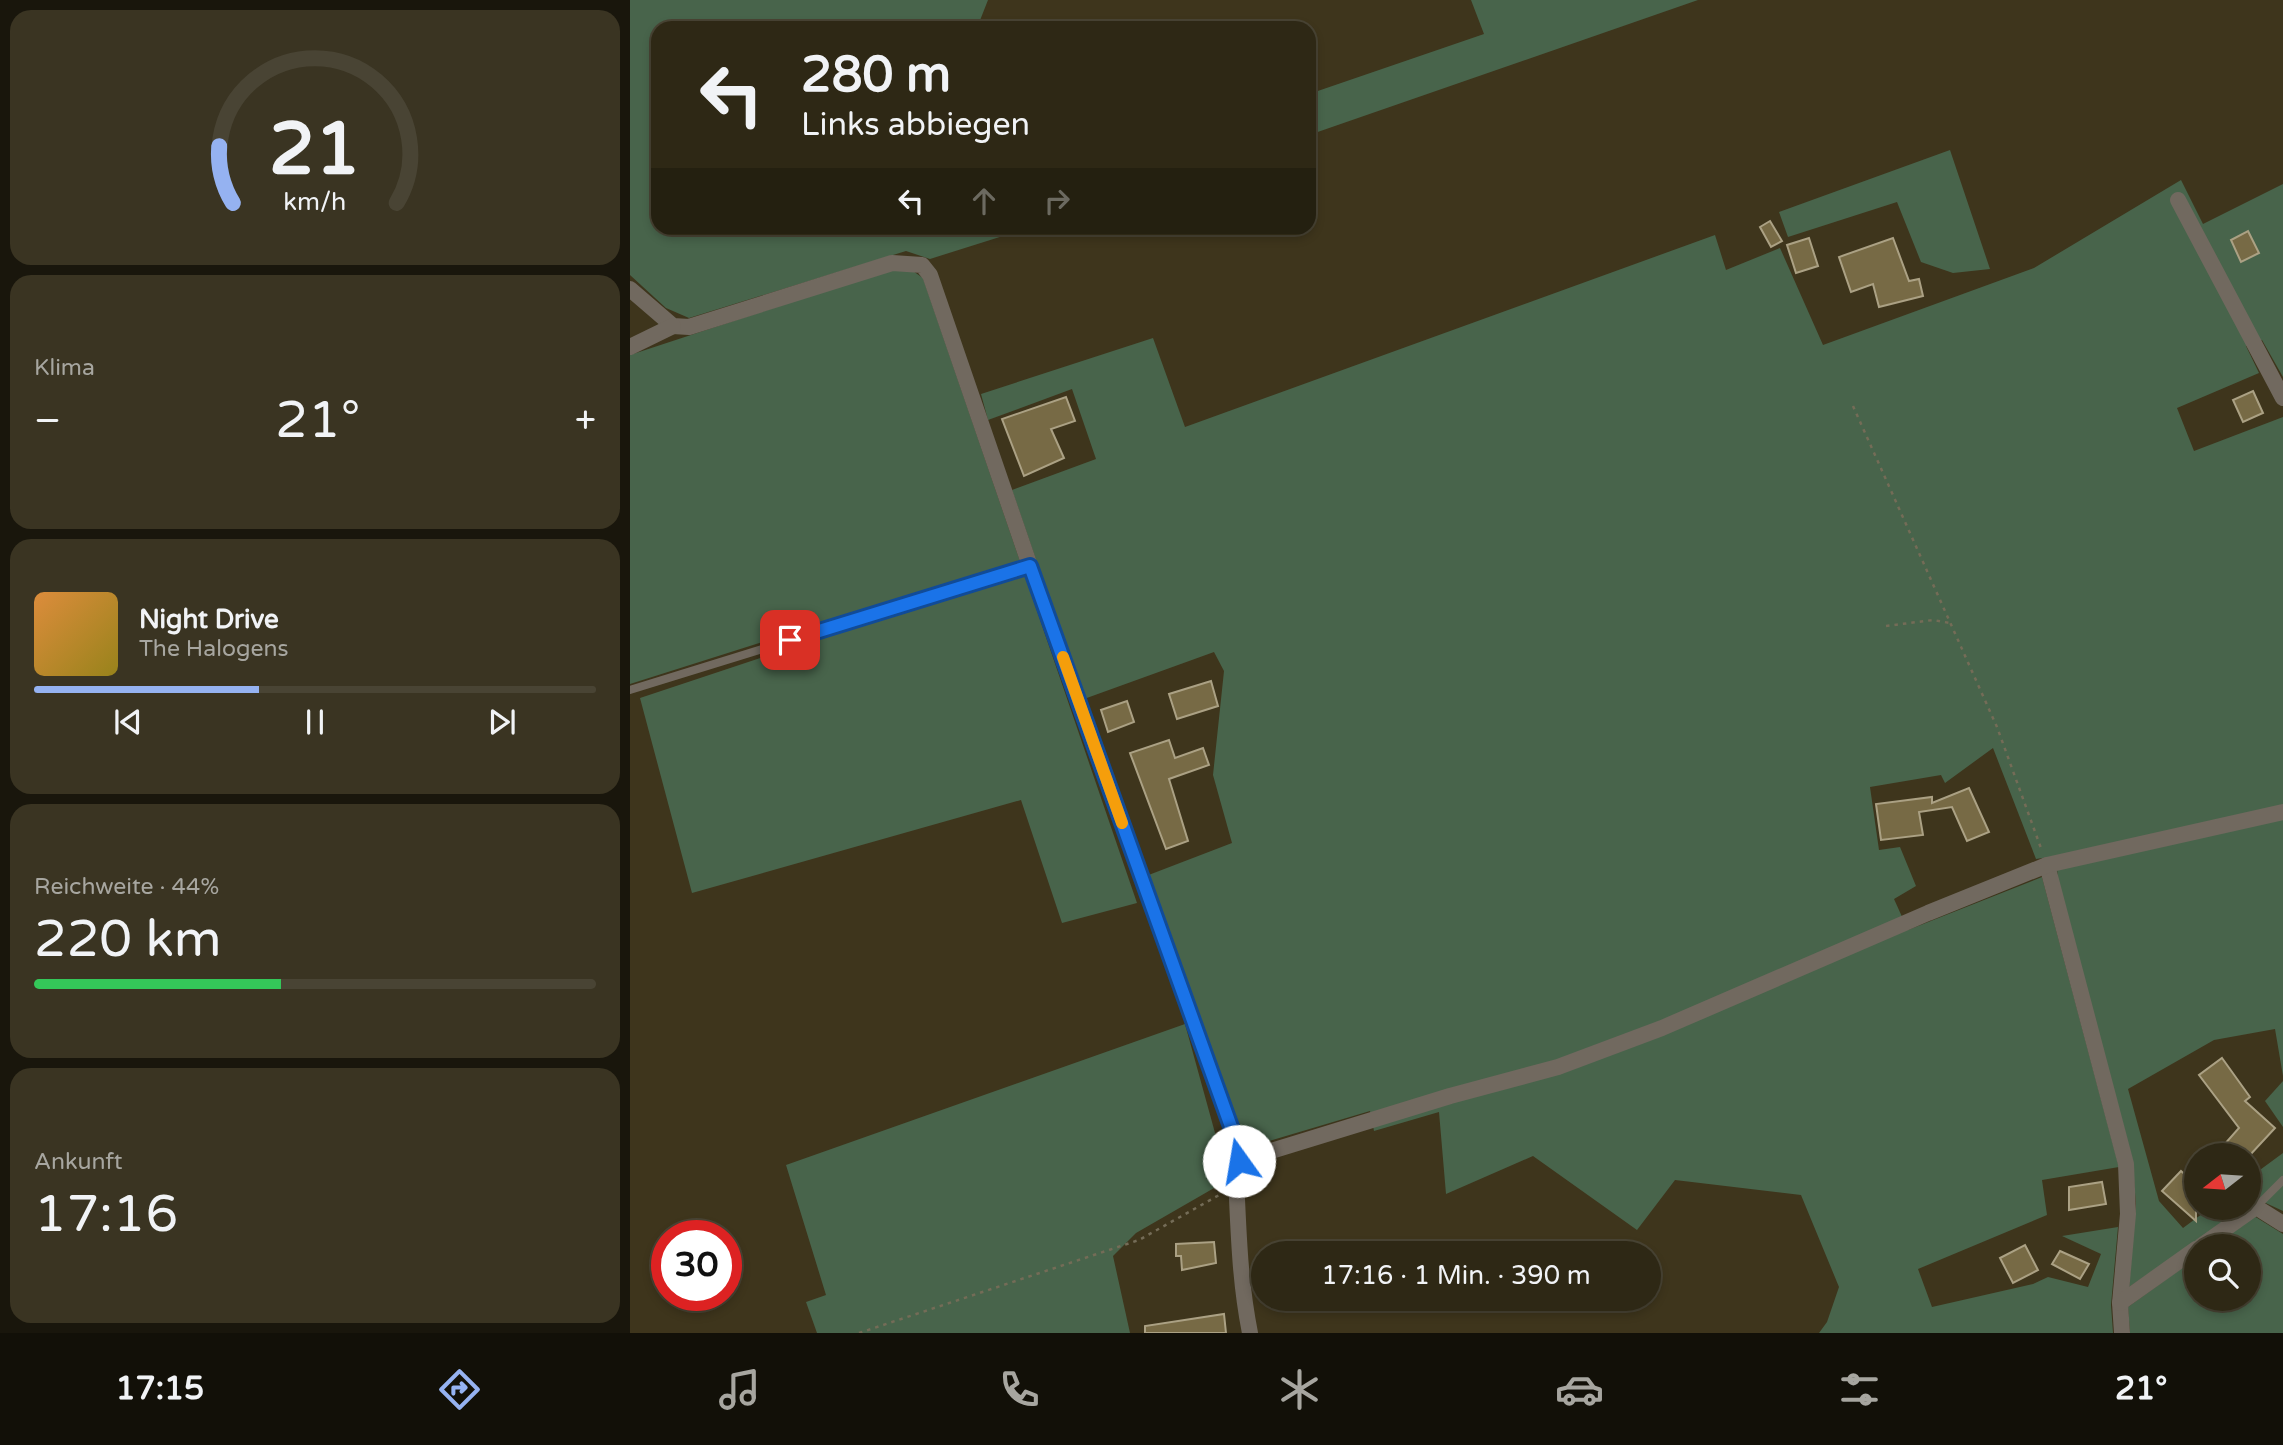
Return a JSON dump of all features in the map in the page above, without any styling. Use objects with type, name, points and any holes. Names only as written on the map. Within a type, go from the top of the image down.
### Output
[{"type":"street","points":[[2178,200],[2283,398]]},
{"type":"street","points":[[630,347],[673,326],[689,327],[892,263],[922,265],[937,290],[1030,566],[1234,1135],[1239,1161],[1237,1185],[1240,1266],[1250,1333]]},
{"type":"street","points":[[630,289],[673,326]]},
{"type":"street","points":[[1239,1161],[1450,1096],[1558,1068],[1662,1028],[1928,913],[2047,865],[2283,812]]},
{"type":"street","points":[[2047,865],[2126,1164],[2128,1214],[2120,1303],[2122,1333]]},
{"type":"street","points":[[2261,1210],[2283,1224]]},
{"type":"street","points":[[2218,1234],[2238,1220]]},
{"type":"street","points":[[2120,1303],[2184,1258]]},
{"type":"lane","points":[[630,690],[1030,566]]},
{"type":"lane","points":[[2261,1202],[2283,1180]]},
{"type":"path","points":[[1853,406],[1997,727],[2047,865]]},
{"type":"path","points":[[1886,626],[1912,621],[1950,623]]},
{"type":"path","points":[[859,1333],[1139,1240],[1237,1185]]},
{"type":"green space","points":[[630,0],[988,0],[980,21],[651,21],[651,235],[1006,235],[930,259],[906,251],[689,318],[666,308],[630,275]]},
{"type":"green space","points":[[1471,0],[1698,0],[1316,133],[1316,92],[1484,34]]},
{"type":"green space","points":[[1950,150],[1990,269],[1953,273],[1921,262],[1897,202],[1788,237],[1779,212]]},
{"type":"green space","points":[[2181,180],[2203,224],[2283,184],[2283,377],[2262,340],[2246,346],[2259,373],[2177,408],[2194,451],[2283,417],[2283,1076],[2275,1029],[2214,1040],[2128,1089],[2159,1201],[2183,1228],[2194,1220],[2227,1220],[2207,1234],[2184,1234],[2184,1250],[2129,1287],[2136,1204],[2132,1158],[2058,880],[2056,856],[2036,859],[1993,748],[1945,783],[1941,775],[1870,787],[1879,850],[1900,847],[1916,886],[1894,899],[1908,930],[2042,877],[2119,1167],[2042,1180],[2047,1215],[1918,1269],[1932,1307],[2033,1284],[2048,1277],[2088,1287],[2101,1254],[2062,1236],[2118,1227],[2111,1305],[2113,1333],[1819,1333],[1827,1322],[1839,1287],[1801,1195],[1675,1180],[1637,1230],[1533,1156],[1446,1194],[1439,1112],[1374,1131],[1370,1111],[1256,1145],[1243,1142],[1146,876],[1232,843],[1213,775],[1224,671],[1214,652],[1084,699],[1012,490],[1096,459],[1072,389],[988,420],[981,394],[1153,338],[1185,427],[1715,235],[1726,270],[1780,248],[1823,345],[2034,268]]},
{"type":"green space","points":[[892,269],[910,269],[923,278],[1137,903],[1062,923],[1021,800],[692,893],[640,698],[1009,575],[1005,565],[630,684],[630,355]]},
{"type":"green space","points":[[1185,1024],[1228,1180],[1136,1233],[1113,1256],[1130,1333],[817,1333],[806,1302],[826,1295],[786,1165]]},
{"type":"green space","points":[[2283,1081],[2283,1127],[2265,1101]]},
{"type":"green space","points":[[2283,1153],[2283,1211],[2261,1201],[2261,1169]]},
{"type":"green space","points":[[2248,1220],[2260,1220],[2283,1234],[2283,1333],[2130,1333],[2128,1307],[2184,1267],[2184,1311],[2261,1311],[2261,1234],[2229,1234]]},
{"type":"building","points":[[1770,221],[1782,241],[1771,247],[1760,227]]},
{"type":"building","points":[[2248,231],[2259,253],[2241,262],[2231,240]]},
{"type":"building","points":[[1809,238],[1818,266],[1796,273],[1787,245]]},
{"type":"building","points":[[1893,238],[1909,281],[1919,279],[1923,296],[1879,307],[1873,284],[1851,292],[1839,257]]},
{"type":"building","points":[[2253,391],[2263,413],[2243,422],[2233,400]]},
{"type":"building","points":[[1066,397],[1075,421],[1051,429],[1064,458],[1024,476],[1002,419]]},
{"type":"building","points":[[1211,681],[1218,706],[1177,719],[1169,694]]},
{"type":"building","points":[[1127,701],[1134,722],[1108,732],[1101,710]]},
{"type":"building","points":[[1169,740],[1175,758],[1203,748],[1209,765],[1169,779],[1188,841],[1166,849],[1130,753]]},
{"type":"building","points":[[1969,788],[1989,832],[1967,841],[1952,807],[1919,812],[1923,835],[1881,840],[1876,804],[1932,797],[1932,803]]},
{"type":"building","points":[[2222,1058],[2250,1097],[2245,1101],[2275,1128],[2261,1143],[2226,1143],[2239,1128],[2199,1075]]},
{"type":"building","points":[[2181,1171],[2184,1174],[2184,1210],[2162,1191]]},
{"type":"building","points":[[2102,1182],[2106,1204],[2069,1210],[2069,1187]]},
{"type":"building","points":[[1214,1242],[1216,1263],[1182,1270],[1181,1256],[1176,1256],[1176,1244]]},
{"type":"building","points":[[2025,1245],[2038,1270],[2013,1283],[2000,1258]]},
{"type":"building","points":[[2060,1251],[2089,1264],[2080,1279],[2052,1264]]},
{"type":"building","points":[[1224,1314],[1226,1333],[1145,1333],[1145,1326]]},
{"type":"slow traffic","points":[[1063,657],[1122,823]]},
{"type":"route","points":[[790,640],[1030,566],[1234,1135],[1239,1161]]}]
